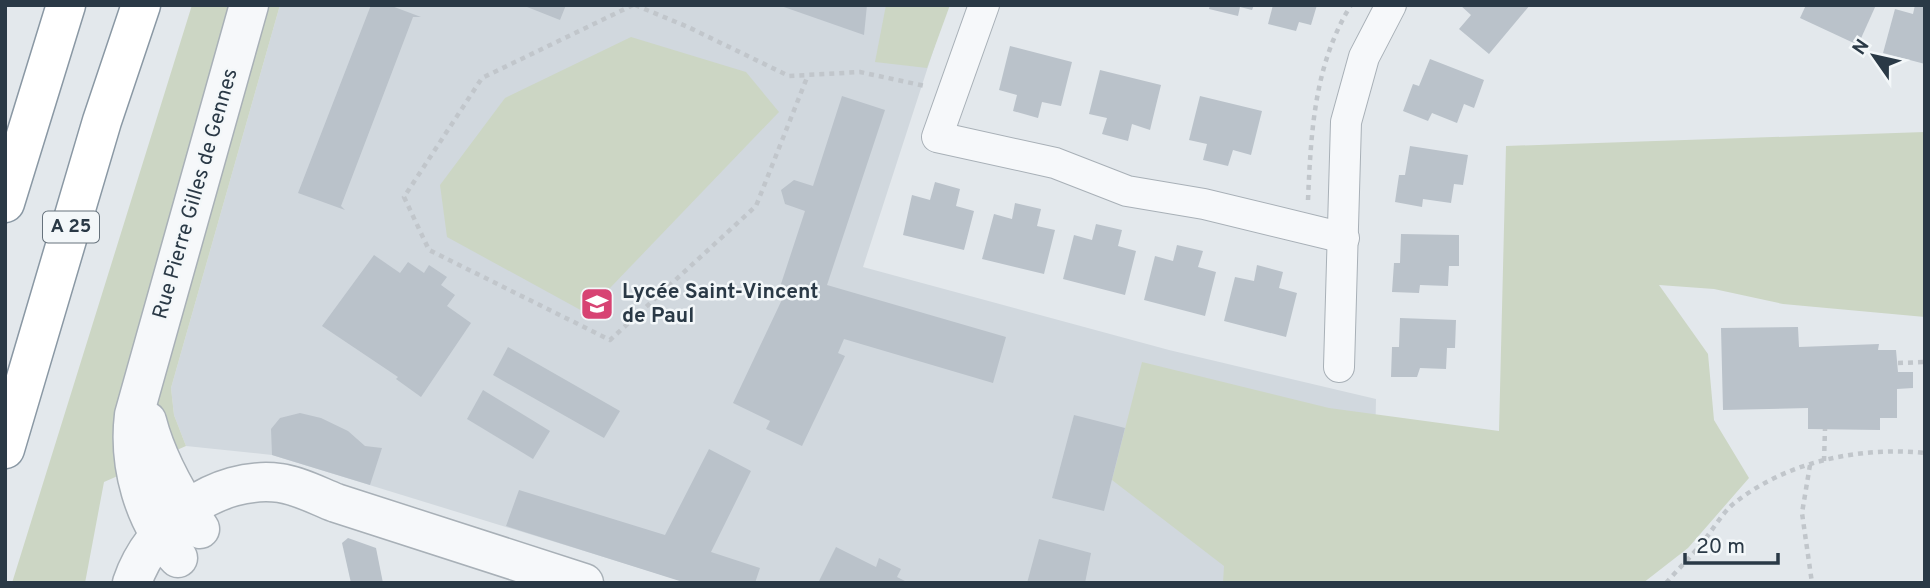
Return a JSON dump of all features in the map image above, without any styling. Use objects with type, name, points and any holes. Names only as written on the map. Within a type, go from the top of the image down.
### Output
[{"type":"highway","points":[[5,203],[66,5]]},
{"type":"highway","name":"A 25","points":[[5,449],[102,121],[141,5]]},
{"type":"street","name":"Rue Pierre Gilles de Gennes","points":[[178,544],[145,505],[134,453],[134,415],[249,5]]},
{"type":"street","points":[[984,5],[937,137],[1055,163],[1127,191],[1204,204],[1344,238]]},
{"type":"street","points":[[1339,367],[1344,238],[1343,147],[1349,100],[1364,57],[1391,5]]},
{"type":"street","points":[[132,583],[178,544],[228,514],[278,500],[336,503],[584,583]]},
{"type":"path","points":[[808,75],[756,206],[610,340],[429,250],[404,197],[482,78],[634,5],[688,27],[789,76],[860,72],[953,92]]},
{"type":"path","points":[[1898,363],[1925,362]]},
{"type":"path","points":[[1824,461],[1825,429]]},
{"type":"path","points":[[1666,583],[1731,505],[1768,482],[1810,464],[1824,461],[1893,449],[1925,453]]},
{"type":"path","points":[[1810,464],[1802,513],[1812,583]]},
{"type":"shaded area","name":"Lycée Saint-Vincent de Paul","points":[[280,5],[948,5],[863,267],[1169,350],[1376,399],[1372,583],[688,583],[272,455],[186,446],[174,415],[171,388]]},
{"type":"green space","points":[[192,5],[280,5],[171,388],[174,415],[186,446],[104,482],[85,583],[12,583]]},
{"type":"green space","points":[[886,5],[950,5],[927,68],[875,62]]},
{"type":"green space","points":[[631,37],[746,72],[779,112],[586,313],[447,237],[440,185],[505,98]]},
{"type":"green space","points":[[1925,132],[1925,317],[1783,304],[1714,289],[1659,285],[1708,354],[1714,420],[1749,478],[1688,548],[1643,583],[1223,583],[1224,566],[1112,480],[1142,362],[1329,408],[1499,431],[1506,146]]},
{"type":"building","points":[[371,5],[389,5],[421,17],[413,17],[341,206],[345,210],[298,193]]},
{"type":"building","points":[[522,5],[566,5],[560,20]]},
{"type":"building","points":[[867,5],[864,35],[781,6]]},
{"type":"building","points":[[1210,5],[1254,5],[1252,10],[1240,7],[1238,16],[1209,9]]},
{"type":"building","points":[[1273,5],[1317,5],[1311,25],[1299,22],[1296,31],[1268,24]]},
{"type":"building","points":[[1460,5],[1530,5],[1489,54],[1459,29],[1471,15]]},
{"type":"building","points":[[1806,5],[1876,5],[1858,45],[1800,18]]},
{"type":"building","points":[[1915,5],[1925,5],[1925,64],[1883,53],[1895,9],[1913,14]]},
{"type":"building","points":[[1010,46],[1072,62],[1061,106],[1042,102],[1038,118],[1013,111],[1017,95],[999,90]]},
{"type":"building","points":[[1430,59],[1484,80],[1474,108],[1464,104],[1457,123],[1432,113],[1428,121],[1403,111],[1413,84],[1419,86]]},
{"type":"building","points":[[1100,70],[1161,85],[1150,130],[1132,124],[1128,141],[1102,134],[1107,118],[1089,114]]},
{"type":"building","points":[[842,96],[885,110],[827,285],[1006,337],[993,383],[844,339],[838,353],[845,356],[802,446],[766,429],[770,421],[733,403],[787,289],[780,287],[805,211],[785,204],[781,190],[794,180],[813,186]]},
{"type":"building","points":[[1200,96],[1262,111],[1251,155],[1233,150],[1228,166],[1203,160],[1207,144],[1189,140]]},
{"type":"building","points":[[1410,146],[1468,155],[1463,185],[1454,184],[1451,203],[1423,199],[1422,207],[1395,202],[1399,175],[1405,175]]},
{"type":"building","points":[[935,182],[960,189],[956,206],[974,211],[964,250],[903,235],[912,195],[930,200]]},
{"type":"building","points":[[1015,203],[1041,209],[1037,226],[1055,230],[1044,274],[982,259],[994,214],[1012,219]]},
{"type":"building","points":[[1096,224],[1122,230],[1118,246],[1136,251],[1125,295],[1063,279],[1074,235],[1092,240]]},
{"type":"building","points":[[1401,234],[1459,235],[1459,266],[1449,266],[1448,286],[1420,285],[1419,293],[1392,292],[1394,263],[1400,263]]},
{"type":"building","points":[[1177,245],[1203,251],[1198,267],[1216,272],[1205,316],[1144,300],[1155,256],[1173,261]]},
{"type":"building","points":[[374,255],[400,273],[408,262],[424,273],[429,265],[447,277],[441,285],[455,295],[447,306],[471,323],[421,397],[396,379],[398,377],[322,326]]},
{"type":"building","points":[[1257,265],[1283,272],[1279,288],[1297,293],[1286,337],[1224,321],[1235,277],[1254,281]]},
{"type":"building","points":[[1400,318],[1456,320],[1455,348],[1447,348],[1446,369],[1420,368],[1417,377],[1391,377],[1392,347],[1399,347]]},
{"type":"building","points":[[1798,327],[1799,347],[1879,344],[1878,350],[1896,350],[1898,372],[1913,372],[1913,388],[1897,389],[1897,418],[1880,418],[1880,430],[1808,429],[1808,408],[1723,410],[1721,328]]},
{"type":"building","points":[[508,347],[620,411],[604,438],[493,375]]},
{"type":"building","points":[[483,390],[550,431],[533,459],[467,419]]},
{"type":"building","points":[[300,413],[321,418],[348,431],[365,446],[382,448],[370,485],[272,455],[271,429],[280,418]]},
{"type":"building","points":[[1074,415],[1125,428],[1104,511],[1052,498]]},
{"type":"building","points":[[709,449],[751,471],[711,552],[760,568],[755,583],[686,583],[506,526],[519,490],[665,535]]},
{"type":"building","points":[[348,538],[376,548],[383,583],[351,583],[342,543]]},
{"type":"building","points":[[1039,539],[1091,553],[1085,583],[1027,583]]},
{"type":"building","points":[[836,547],[876,567],[879,558],[901,569],[897,577],[909,583],[818,583]]},
{"type":"place","name":"Lycée Saint-Vincent de Paul","points":[[597,304]]}]
